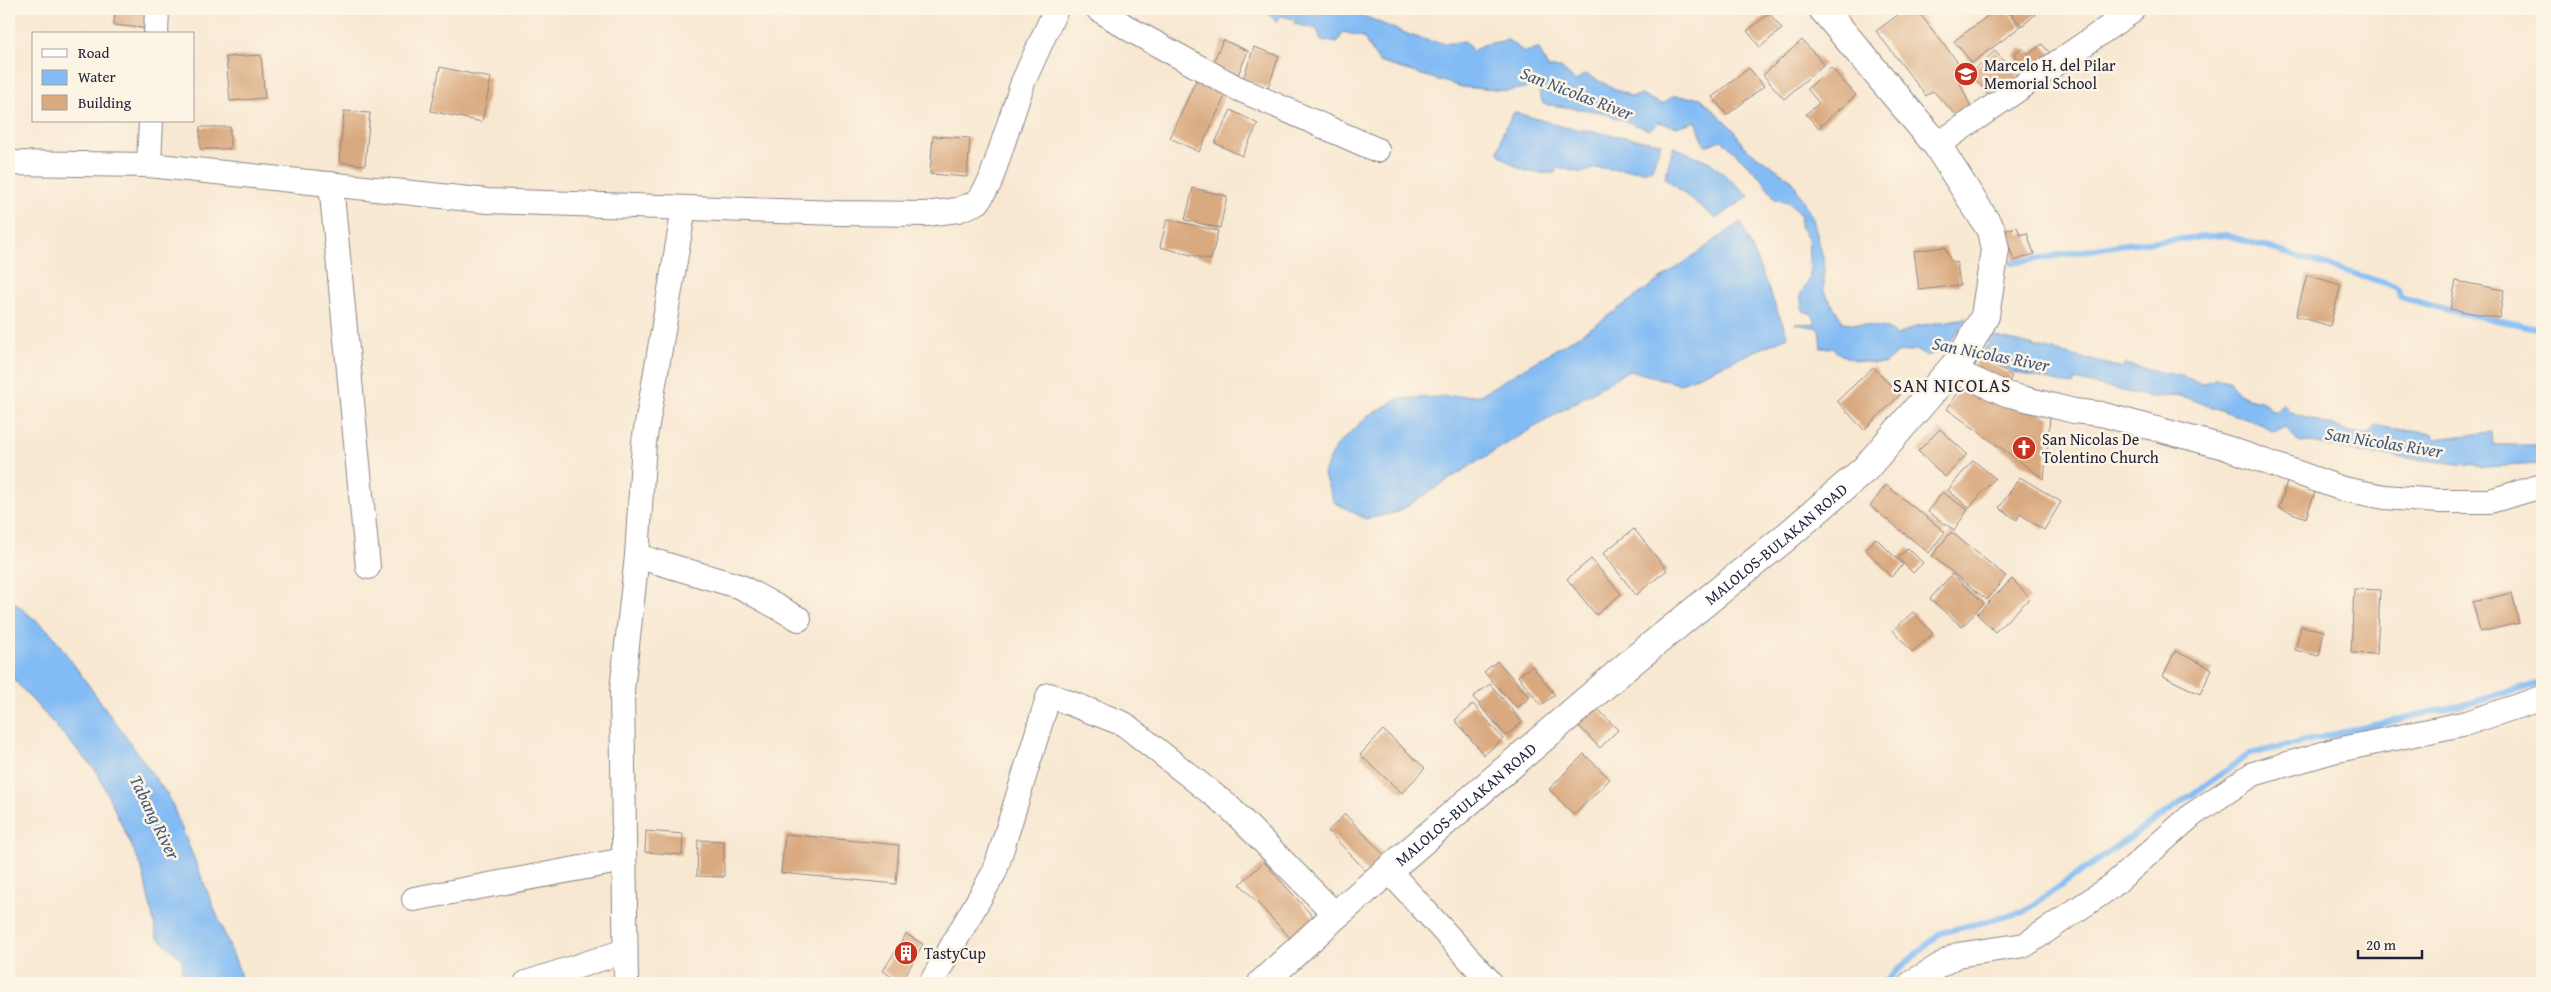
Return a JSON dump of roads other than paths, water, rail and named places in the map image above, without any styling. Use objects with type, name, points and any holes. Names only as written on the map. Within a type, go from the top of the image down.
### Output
[{"type":"main road","name":"MALOLOS-BULAKAN ROAD","points":[[1270,980],[1336,915],[1635,659],[1786,537],[1865,469],[1958,363],[1985,316],[1995,250],[1991,230],[1937,145],[1823,9]]},
{"type":"street","points":[[156,32],[157,9]]},
{"type":"street","points":[[9,163],[149,165],[488,201],[926,214],[958,210],[978,202],[990,182],[1023,82],[1056,9]]},
{"type":"street","points":[[1098,9],[1131,30],[1237,88],[1377,150]]},
{"type":"street","points":[[1937,145],[2131,12]]},
{"type":"street","points":[[149,165],[151,122]]},
{"type":"street","points":[[331,184],[368,567]]},
{"type":"street","points":[[626,983],[622,690],[637,556],[644,442],[684,208]]},
{"type":"street","points":[[1958,363],[2006,394],[2074,411],[2101,414],[2224,447],[2343,489],[2403,498],[2490,501],[2542,486]]},
{"type":"street","points":[[637,556],[741,587],[799,618]]},
{"type":"street","points":[[931,983],[995,871],[1049,695],[1124,724],[1229,807],[1336,915]]},
{"type":"street","points":[[1911,983],[1957,955],[2025,945],[2112,886],[2192,815],[2253,774],[2333,751],[2467,723],[2542,698]]},
{"type":"street","points":[[414,899],[624,860]]},
{"type":"street","points":[[1389,871],[1491,983]]},
{"type":"street","points":[[526,983],[625,951]]},
{"type":"water","name":"San Nicolas River","points":[[1321,8],[1355,13],[1423,39],[1451,43],[1464,41],[1473,51],[1482,45],[1508,40],[1524,52],[1539,49],[1548,68],[1561,68],[1575,81],[1585,74],[1632,97],[1641,95],[1662,104],[1674,96],[1701,98],[1735,131],[1743,146],[1792,180],[1813,219],[1824,261],[1824,291],[1843,322],[1887,328],[1897,335],[1917,326],[1966,318],[1946,349],[1927,356],[1917,350],[1897,353],[1884,364],[1856,360],[1843,356],[1832,348],[1821,348],[1819,328],[1795,324],[1816,323],[1812,314],[1803,311],[1800,295],[1810,278],[1808,238],[1800,226],[1801,216],[1789,202],[1776,200],[1762,179],[1722,140],[1705,146],[1696,121],[1676,127],[1658,122],[1650,130],[1601,112],[1543,104],[1537,86],[1508,91],[1462,87],[1379,62],[1363,37],[1343,32],[1337,43],[1321,40],[1317,29],[1294,24],[1295,19],[1281,16],[1277,22],[1263,9]]},
{"type":"water","points":[[1514,112],[1564,127],[1661,143],[1652,169],[1646,171],[1595,168],[1582,173],[1557,167],[1555,173],[1530,172],[1518,168],[1498,153],[1503,132]]},
{"type":"water","points":[[1673,147],[1710,162],[1749,196],[1716,219],[1665,178]]},
{"type":"water","points":[[1741,222],[1788,337],[1679,384],[1629,370],[1398,512],[1366,519],[1334,502],[1323,473],[1337,445],[1367,417],[1397,399],[1480,395],[1594,326]]},
{"type":"water","name":"San Nicolas River","points":[[1993,336],[2123,368],[2124,364],[2185,377],[2202,384],[2215,379],[2230,380],[2234,389],[2239,394],[2263,402],[2268,405],[2271,411],[2277,411],[2283,403],[2291,412],[2351,432],[2370,435],[2376,426],[2433,434],[2435,439],[2492,432],[2493,445],[2535,445],[2537,437],[2542,437],[2542,464],[2484,467],[2357,452],[2311,442],[2300,443],[2286,428],[2273,432],[2263,425],[2181,396],[2148,397],[2075,380],[2073,385],[2013,372],[1980,356]]},
{"type":"water","name":"Tabang River","points":[[9,598],[51,633],[169,797],[240,972],[240,983],[183,983],[182,959],[157,937],[142,868],[97,772],[9,674]]},
{"type":"waterway","points":[[2012,263],[2125,244],[2226,235],[2398,287],[2400,297],[2456,312],[2542,329]]},
{"type":"waterway","points":[[1883,983],[1940,933],[2023,912],[2250,754],[2473,702],[2542,683]]},
{"type":"place","name":"Marcelo H. del Pilar Memorial School","points":[[1966,74]]},
{"type":"place","name":"San Nicolas De Tolentino Church","points":[[2024,448]]},
{"type":"place","name":"TastyCup","points":[[906,953]]},
{"type":"district","name":"SAN NICOLAS","points":[[1952,385]]}]
